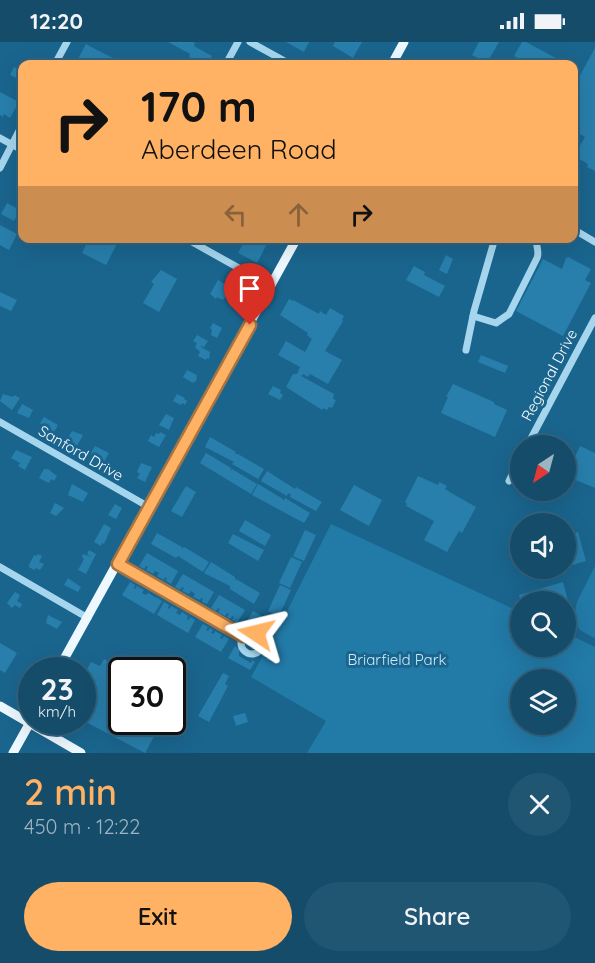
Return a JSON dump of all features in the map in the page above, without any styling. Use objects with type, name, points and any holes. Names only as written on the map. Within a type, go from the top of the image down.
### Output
[{"type":"main road","points":[[394,60],[404,42]]},
{"type":"main road","points":[[66,657],[294,243]]},
{"type":"main road","points":[[0,706],[18,715]]},
{"type":"main road","points":[[13,753],[23,735]]},
{"type":"main road","points":[[52,735],[81,753]]},
{"type":"street","points":[[57,60],[67,42]]},
{"type":"street","points":[[227,60],[238,42]]},
{"type":"street","points":[[250,42],[283,60]]},
{"type":"street","points":[[0,168],[18,133]]},
{"type":"street","points":[[0,138],[18,148]]},
{"type":"street","points":[[578,233],[595,242]]},
{"type":"street","points":[[194,243],[271,286]]},
{"type":"street","points":[[466,350],[494,243]]},
{"type":"street","points":[[473,316],[496,323],[509,314],[539,254],[536,243]]},
{"type":"street","name":"Regional Drive","points":[[533,435],[595,318]]},
{"type":"street","name":"Sanford Drive","points":[[0,422],[149,507]]},
{"type":"street","points":[[118,564],[243,636]]},
{"type":"street","points":[[0,567],[88,618]]},
{"type":"green space","name":"Briarfield Park","points":[[331,524],[510,607],[510,657],[576,657],[576,638],[595,647],[595,753],[307,753],[326,721],[251,677]]},
{"type":"green space","points":[[595,566],[594,638],[580,630],[576,624],[577,602]]},
{"type":"building","points":[[168,42],[193,42],[194,46],[212,56],[210,60],[194,60],[189,57],[190,54]]},
{"type":"building","points":[[286,42],[309,42],[304,52]]},
{"type":"building","points":[[335,42],[362,42],[353,58],[333,46]]},
{"type":"building","points":[[479,42],[499,42],[489,60],[481,60],[472,55]]},
{"type":"building","points":[[522,42],[526,42],[560,60],[522,60],[514,56]]},
{"type":"building","points":[[86,44],[117,60],[80,60],[78,59]]},
{"type":"building","points":[[595,48],[595,171],[578,158],[578,149],[585,137],[578,133],[578,79]]},
{"type":"building","points":[[14,67],[18,69],[18,79],[10,75]]},
{"type":"building","points":[[0,92],[18,101],[18,104],[10,118],[4,114],[3,117],[0,115]]},
{"type":"building","points":[[7,203],[18,209],[14,221],[1,214]]},
{"type":"building","points":[[0,225],[17,234],[9,250],[0,245]]},
{"type":"building","points":[[87,243],[120,243],[106,265],[82,253]]},
{"type":"building","points":[[243,243],[267,243],[257,263],[238,253]]},
{"type":"building","points":[[446,255],[453,259],[447,274],[439,270]]},
{"type":"building","points":[[568,257],[591,269],[585,280],[591,283],[563,336],[516,311],[543,259],[562,269]]},
{"type":"building","points":[[414,266],[425,272],[424,275],[445,286],[439,297],[406,280]]},
{"type":"building","points":[[161,270],[177,279],[159,312],[143,303],[154,284],[151,282]]},
{"type":"building","points":[[218,280],[229,287],[231,283],[234,285],[223,300],[217,297],[216,299],[210,294]]},
{"type":"building","points":[[0,292],[17,300],[11,311],[0,306]]},
{"type":"building","points":[[289,299],[319,314],[320,311],[326,315],[330,308],[344,316],[325,351],[342,360],[328,384],[310,374],[308,377],[303,374],[301,376],[334,394],[333,399],[336,400],[332,408],[329,407],[327,410],[323,408],[322,410],[286,387],[300,367],[278,355],[286,341],[305,352],[312,339],[307,335],[308,333],[280,315]]},
{"type":"building","points":[[213,323],[222,328],[217,338],[211,335],[210,328]]},
{"type":"building","points":[[197,335],[208,341],[204,347],[201,347],[210,352],[209,359],[198,356],[200,352],[195,347],[197,343],[193,341]]},
{"type":"building","points":[[481,355],[508,366],[505,373],[478,362]]},
{"type":"building","points":[[187,370],[197,375],[196,382],[193,383],[183,377]]},
{"type":"building","points":[[453,384],[507,410],[495,437],[441,413]]},
{"type":"building","points":[[273,386],[281,390],[280,393],[283,395],[280,400],[268,394]]},
{"type":"building","points":[[3,394],[20,398],[12,410],[0,401]]},
{"type":"building","points":[[177,394],[185,398],[187,401],[185,405],[173,401]]},
{"type":"building","points":[[22,404],[33,410],[29,418],[17,413]]},
{"type":"building","points":[[166,414],[174,418],[169,430],[159,425]]},
{"type":"building","points":[[44,417],[58,425],[54,432],[40,423]]},
{"type":"building","points":[[72,431],[83,435],[77,446],[66,441]]},
{"type":"building","points":[[160,432],[166,435],[159,447],[148,441],[151,435],[154,437]]},
{"type":"building","points":[[210,437],[236,452],[235,454],[264,469],[258,479],[232,464],[234,462],[205,447]]},
{"type":"building","points":[[95,446],[109,453],[104,462],[97,458],[96,460],[90,454]]},
{"type":"building","points":[[580,446],[595,453],[595,488],[576,480],[576,455]]},
{"type":"building","points":[[16,450],[32,457],[25,470],[18,466],[20,463],[11,458]]},
{"type":"building","points":[[206,453],[231,468],[231,471],[232,469],[257,484],[251,494],[200,463]]},
{"type":"building","points":[[141,463],[152,467],[145,482],[137,478],[140,474],[137,472]]},
{"type":"building","points":[[44,469],[48,469],[57,476],[54,481],[51,479],[49,483],[39,478]]},
{"type":"building","points":[[267,471],[295,489],[296,487],[322,502],[316,511],[290,497],[288,493],[287,496],[261,481]]},
{"type":"building","points":[[418,476],[438,485],[439,482],[447,486],[445,489],[476,507],[462,533],[459,531],[447,552],[424,540],[434,521],[406,506],[405,502]]},
{"type":"building","points":[[72,484],[88,493],[83,502],[68,495]]},
{"type":"building","points":[[258,484],[283,501],[285,498],[310,513],[304,523],[252,495]]},
{"type":"building","points":[[354,485],[382,500],[369,526],[340,510]]},
{"type":"building","points":[[186,486],[196,492],[182,517],[171,511]]},
{"type":"building","points":[[55,503],[64,508],[56,516],[50,513]]},
{"type":"building","points":[[115,504],[122,508],[116,519],[108,515]]},
{"type":"building","points":[[245,520],[271,535],[265,546],[239,531]]},
{"type":"building","points":[[104,524],[111,528],[101,546],[94,542]]},
{"type":"building","points":[[305,530],[316,535],[304,561],[293,556]]},
{"type":"building","points":[[578,532],[586,561],[576,564],[576,533]]},
{"type":"building","points":[[157,533],[182,547],[181,549],[184,547],[209,562],[203,572],[178,556],[176,558],[151,544]]},
{"type":"building","points":[[233,534],[264,550],[258,561],[228,543]]},
{"type":"building","points":[[89,550],[96,554],[86,574],[78,570],[84,559],[83,554],[91,557],[87,554]]},
{"type":"building","points":[[147,553],[178,571],[171,584],[166,581],[167,578],[165,577],[164,580],[157,576],[159,573],[155,571],[153,574],[146,570],[148,567],[144,569],[139,566]]},
{"type":"building","points":[[34,555],[42,556],[39,562],[44,564],[40,570],[36,568],[34,570],[29,565]]},
{"type":"building","points":[[291,557],[302,562],[290,588],[279,583]]},
{"type":"building","points":[[211,562],[235,577],[235,581],[236,579],[260,593],[254,604],[230,589],[230,586],[204,573]]},
{"type":"building","points":[[183,574],[214,592],[207,604],[202,602],[201,598],[200,600],[193,597],[195,594],[191,591],[189,594],[182,591],[184,588],[182,587],[180,590],[175,587]]},
{"type":"building","points":[[68,578],[81,587],[78,592],[64,585]]},
{"type":"building","points":[[130,582],[135,585],[135,589],[137,586],[144,590],[142,593],[146,595],[148,593],[155,597],[153,599],[156,597],[162,601],[154,614],[122,595]]},
{"type":"building","points":[[563,582],[565,591],[533,591]]},
{"type":"building","points":[[280,585],[291,590],[279,616],[268,611]]},
{"type":"building","points":[[15,592],[20,595],[17,601],[22,604],[20,608],[15,605],[12,608],[7,603]]},
{"type":"building","points":[[219,595],[245,610],[237,623],[232,620],[234,617],[230,619],[227,617],[229,614],[225,616],[218,612],[220,609],[216,611],[211,608]]},
{"type":"building","points":[[164,602],[169,605],[168,608],[170,609],[171,606],[178,610],[176,613],[180,615],[182,612],[188,616],[187,619],[189,620],[190,617],[195,620],[188,633],[157,615]]},
{"type":"building","points":[[253,611],[275,624],[271,632],[268,631],[269,628],[257,622],[246,623]]},
{"type":"building","points":[[48,615],[62,622],[57,629],[46,623]]},
{"type":"building","points":[[203,624],[208,627],[206,630],[210,628],[213,630],[211,633],[214,634],[215,631],[222,635],[220,638],[224,636],[229,639],[221,652],[195,637]]},
{"type":"building","points":[[0,643],[17,653],[5,673],[0,670]]},
{"type":"building","points":[[235,646],[239,650],[239,656],[251,663],[252,660],[255,662],[250,670],[228,658]]},
{"type":"building","points":[[104,659],[108,661],[108,734],[96,727],[96,664],[100,666]]},
{"type":"building","points":[[223,673],[229,676],[225,684],[228,686],[209,722],[198,716]]},
{"type":"building","points":[[245,713],[248,722],[236,726],[233,716]]},
{"type":"building","points":[[111,735],[155,735],[145,753]]},
{"type":"route","points":[[250,325],[118,564],[243,636],[249,632],[256,633]]}]
